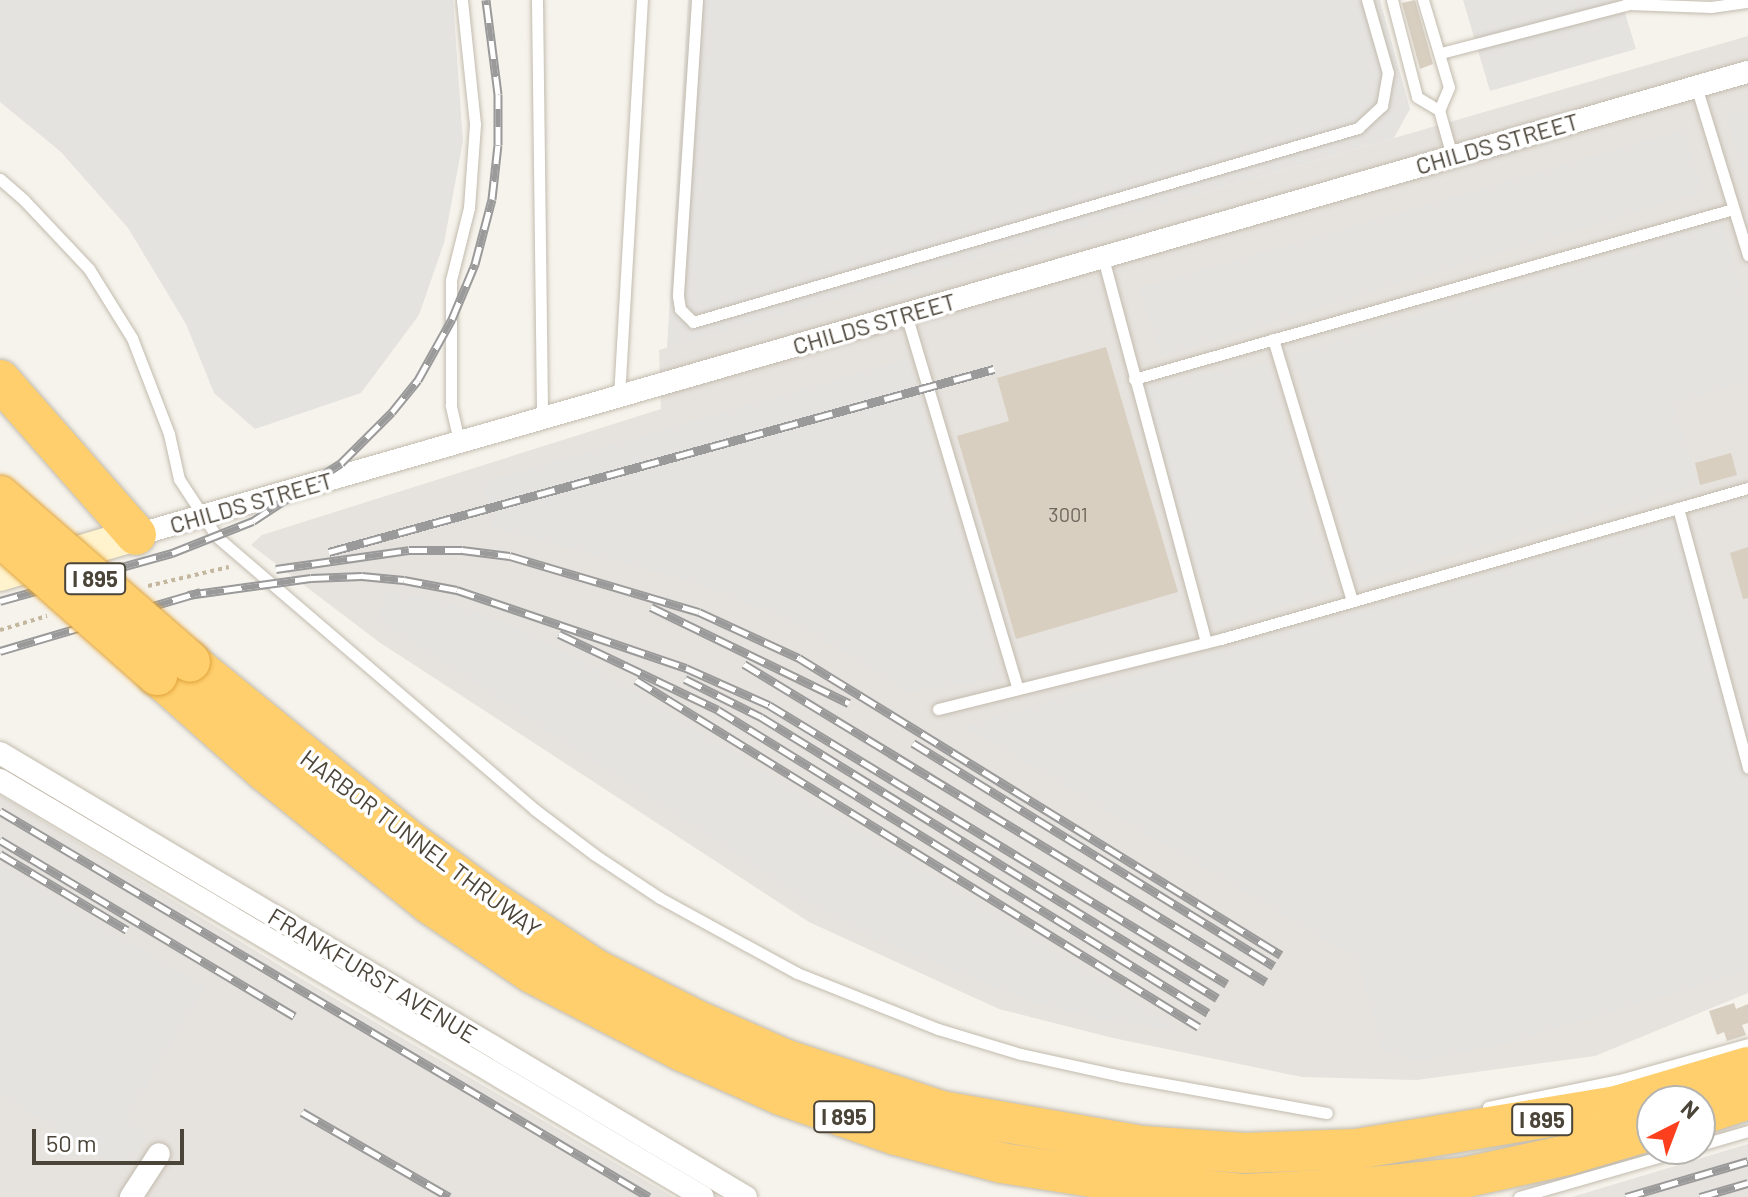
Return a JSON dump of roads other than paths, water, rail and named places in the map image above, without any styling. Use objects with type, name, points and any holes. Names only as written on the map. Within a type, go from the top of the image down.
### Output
[{"type":"highway","points":[[0,380],[136,535]]},
{"type":"highway","name":"HARBOR TUNNEL THRUWAY","points":[[0,496],[173,669],[266,772],[430,904],[532,973],[698,1058],[781,1095],[896,1135],[1002,1163],[1130,1183],[1245,1194],[1363,1188],[1467,1177],[1544,1161],[1636,1135]]},
{"type":"highway","name":"HARBOR TUNNEL THRUWAY","points":[[0,536],[173,669],[490,900],[595,969],[696,1020],[784,1059],[941,1111],[1157,1147],[1245,1153],[1327,1132],[1394,1145],[1616,1106],[1636,1107]]},
{"type":"highway","name":"HARBOR TUNNEL THRUWAY","points":[[1716,1092],[1748,1067]]},
{"type":"highway","name":"HARBOR TUNNEL THRUWAY","points":[[1716,1105],[1748,1099]]},
{"type":"main road","name":"CHILDS STREET","points":[[0,575],[136,535]]},
{"type":"street","name":"CHILDS STREET","points":[[136,535],[1748,72]]},
{"type":"street","name":"FRANKFURST AVENUE","points":[[0,753],[746,1197]]},
{"type":"street","name":"FRANKFURST AVENUE","points":[[0,780],[703,1197]]},
{"type":"street","points":[[131,1197],[159,1154]]},
{"type":"lane","points":[[459,441],[451,405],[451,280],[469,208],[475,124],[462,0]]},
{"type":"lane","points":[[537,0],[542,417]]},
{"type":"lane","points":[[619,398],[642,0]]},
{"type":"lane","points":[[697,0],[678,296],[680,309],[693,322],[1358,128],[1382,106],[1388,73],[1367,0]]},
{"type":"lane","points":[[1392,0],[1417,97],[1439,110]]},
{"type":"lane","points":[[1423,0],[1449,87],[1439,110],[1452,156]]},
{"type":"lane","points":[[1441,53],[1629,2],[1711,7],[1748,2]]},
{"type":"lane","points":[[1696,86],[1748,255]]},
{"type":"lane","points":[[0,179],[89,269],[132,338],[169,434],[179,479],[200,516],[259,576],[534,809],[621,873],[724,935],[797,973],[866,1003],[1021,1054],[1327,1132],[1394,1129]]},
{"type":"lane","points":[[1134,379],[1733,209]]},
{"type":"lane","points":[[1103,258],[1206,642]]},
{"type":"lane","points":[[906,314],[1018,689]]},
{"type":"lane","points":[[1273,339],[1352,601]]},
{"type":"lane","points":[[938,709],[1206,642],[1748,488]]},
{"type":"lane","points":[[1678,508],[1748,768]]},
{"type":"lane","points":[[1715,1085],[1748,1044]]},
{"type":"lane","points":[[1479,1109],[1623,1079],[1637,1085]]},
{"type":"lane","points":[[1716,1118],[1748,1131]]},
{"type":"lane","points":[[1519,1197],[1636,1163]]},
{"type":"railway","points":[[0,601],[172,553],[253,521],[341,463],[392,412],[418,380],[452,319],[475,264],[492,199],[498,145],[498,94],[486,0]]},
{"type":"railway","points":[[329,552],[994,369]]},
{"type":"railway","points":[[276,569],[409,550],[462,550],[510,556],[699,612],[799,658],[1281,955]]},
{"type":"railway","points":[[188,595],[311,578],[362,576],[404,580],[457,590],[686,668],[769,705],[1227,984]]},
{"type":"railway","points":[[0,651],[200,592]]},
{"type":"railway","points":[[651,607],[849,703]]},
{"type":"railway","points":[[559,634],[718,710],[1208,1013]]},
{"type":"railway","points":[[744,664],[1266,982]]},
{"type":"railway","points":[[685,679],[761,717],[1217,998]]},
{"type":"railway","points":[[636,680],[1199,1027]]},
{"type":"railway","points":[[913,743],[1274,966]]},
{"type":"railway","points":[[0,811],[649,1197]]},
{"type":"railway","points":[[0,840],[294,1016]]},
{"type":"railway","points":[[0,854],[127,930]]},
{"type":"railway","points":[[302,1112],[449,1197]]},
{"type":"railway","points":[[1626,1197],[1748,1161]]},
{"type":"railway","points":[[1700,1197],[1748,1183]]}]
